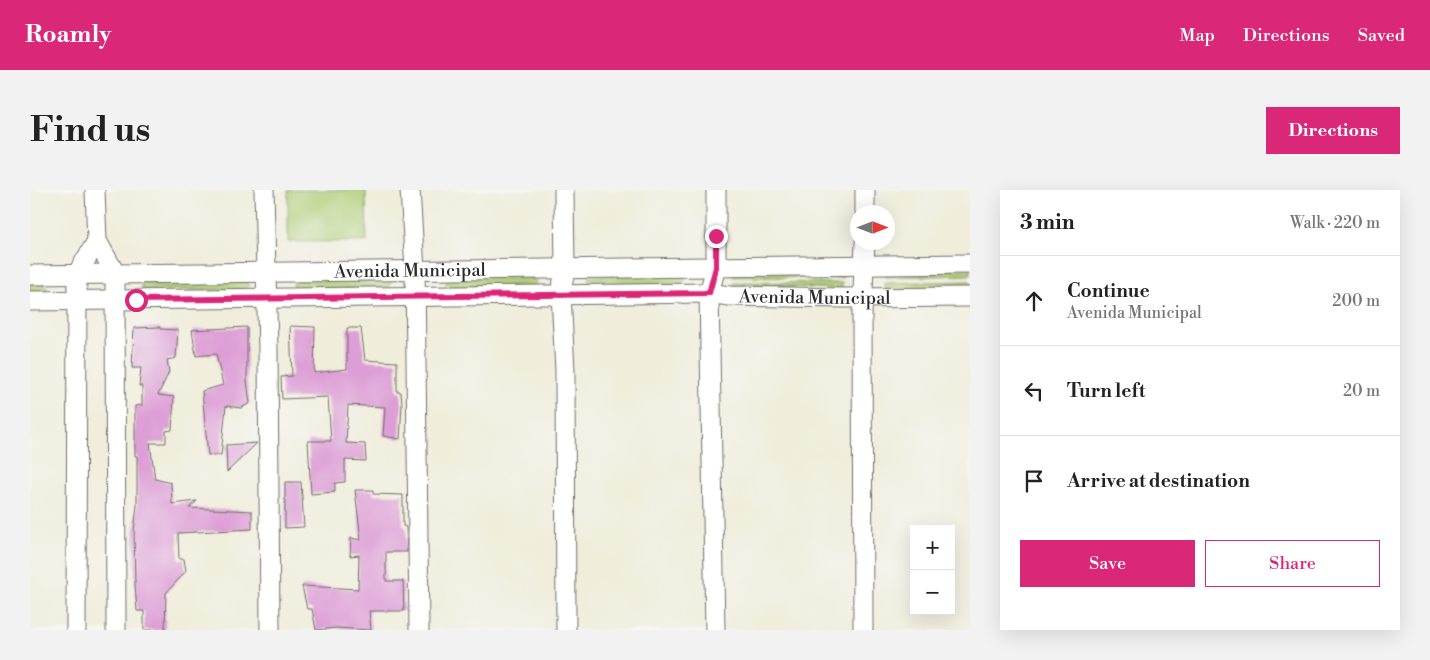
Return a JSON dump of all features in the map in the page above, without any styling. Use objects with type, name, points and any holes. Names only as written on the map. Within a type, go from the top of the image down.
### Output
[{"type":"street","points":[[96,190],[97,240],[115,273],[116,630]]},
{"type":"street","points":[[264,190],[265,299],[268,350],[270,630]]},
{"type":"street","points":[[410,190],[415,270],[419,630]]},
{"type":"street","points":[[564,190],[565,268],[561,294],[565,371],[566,630]]},
{"type":"street","points":[[715,630],[709,293],[716,267],[716,190]]},
{"type":"street","points":[[865,205],[866,190]]},
{"type":"street","points":[[76,630],[77,274],[97,240]]},
{"type":"street","points":[[864,630],[862,315],[865,250]]},
{"type":"street","name":"Avenida Municipal","points":[[30,274],[970,264]]},
{"type":"street","name":"Avenida Municipal","points":[[30,301],[709,293],[729,296],[970,297]]},
{"type":"green space","points":[[288,190],[366,190],[367,242],[288,242]]},
{"type":"green space","points":[[970,269],[970,275],[886,277],[886,272]]},
{"type":"green space","points":[[842,271],[843,278],[733,277],[734,274]]},
{"type":"green space","points":[[683,275],[685,281],[682,284],[591,285],[588,281],[589,276]]},
{"type":"green space","points":[[447,278],[535,278],[537,282],[534,286],[450,288],[446,284]]},
{"type":"green space","points":[[294,280],[390,280],[391,282],[388,288],[296,289],[293,288]]},
{"type":"green space","points":[[247,281],[249,286],[243,290],[145,290],[141,287],[142,282]]},
{"type":"green space","points":[[970,281],[970,288],[885,289],[885,283]]},
{"type":"green space","points":[[30,282],[45,283],[47,289],[42,293],[30,292]]},
{"type":"green space","points":[[734,282],[842,283],[842,289],[733,285]]},
{"type":"building","points":[[290,326],[315,327],[314,373],[347,369],[347,328],[361,328],[365,360],[397,362],[397,392],[401,392],[402,404],[400,439],[383,436],[385,407],[348,405],[346,443],[365,444],[366,461],[345,460],[345,482],[335,483],[335,492],[311,494],[308,441],[331,441],[328,397],[282,399],[281,377],[292,376]]},
{"type":"building","points":[[160,327],[160,329],[178,330],[176,358],[167,360],[169,372],[158,395],[174,397],[172,430],[166,431],[166,443],[150,443],[155,479],[171,483],[172,504],[197,501],[189,508],[252,511],[252,529],[178,533],[179,559],[184,559],[186,571],[166,593],[165,630],[144,630],[144,611],[137,611],[135,585],[134,531],[137,505],[137,456],[135,456],[135,406],[142,405],[142,386],[139,386],[141,368],[132,368],[134,328]]},
{"type":"building","points":[[247,327],[247,381],[250,403],[241,408],[226,406],[221,455],[208,455],[202,391],[223,385],[216,354],[196,356],[192,330]]},
{"type":"building","points":[[257,443],[227,472],[226,445]]},
{"type":"building","points":[[285,482],[301,482],[304,527],[285,528]]},
{"type":"building","points":[[355,490],[373,490],[373,494],[403,495],[403,526],[406,527],[407,552],[386,552],[386,581],[403,581],[404,611],[369,611],[371,630],[336,628],[316,630],[312,609],[307,609],[302,586],[358,589],[359,555],[350,556],[351,538],[361,540]]},
{"type":"route","points":[[136,300],[709,293],[716,267],[716,236]]}]
